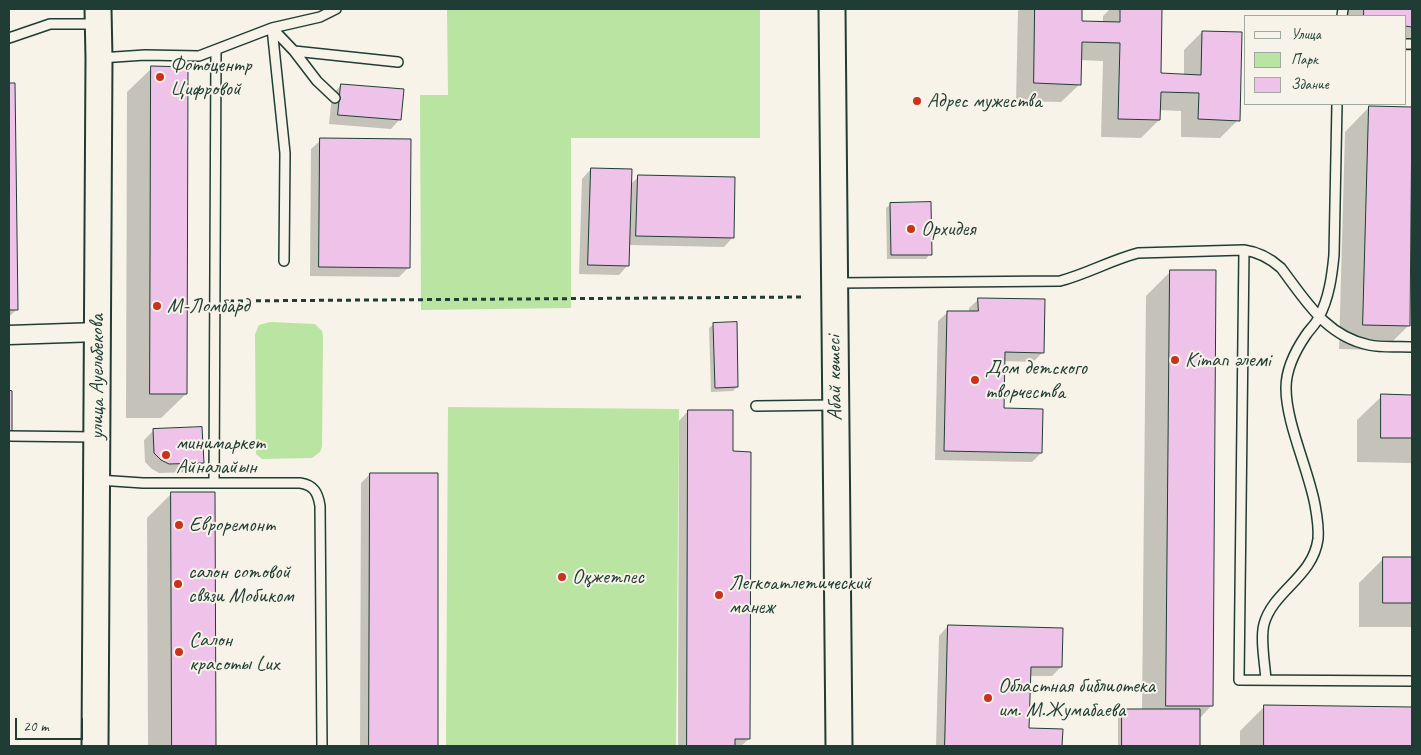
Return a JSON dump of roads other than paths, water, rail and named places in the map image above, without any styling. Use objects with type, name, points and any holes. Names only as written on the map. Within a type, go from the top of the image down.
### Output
[{"type":"main road","name":"Абай көшесі","points":[[832,9],[839,746]]},
{"type":"main road","name":"улица Ауельбекова","points":[[95,746],[98,480],[96,437],[98,17]]},
{"type":"street","points":[[9,335],[98,332]]},
{"type":"lane","points":[[99,58],[145,55],[199,56],[272,28],[320,17],[336,9]]},
{"type":"lane","points":[[9,38],[50,24],[98,17]]},
{"type":"lane","points":[[272,28],[294,51],[317,82],[335,98]]},
{"type":"lane","points":[[272,28],[285,153],[284,261]]},
{"type":"lane","points":[[214,483],[216,50]]},
{"type":"lane","points":[[294,51],[398,62]]},
{"type":"lane","points":[[1266,680],[1263,625],[1269,610],[1306,568],[1314,556],[1318,538],[1318,520],[1312,489],[1290,417],[1286,388],[1287,374],[1294,354],[1319,318],[1332,278],[1337,105]]},
{"type":"lane","points":[[834,283],[1060,281],[1078,276],[1122,257],[1138,253],[1244,250],[1253,251],[1273,261],[1328,327],[1353,340],[1371,346],[1412,347]]},
{"type":"lane","points":[[1244,250],[1239,680],[1412,681]]},
{"type":"lane","points":[[756,406],[835,405]]},
{"type":"lane","points":[[9,436],[96,437]]},
{"type":"lane","points":[[98,480],[143,483],[300,482],[308,484],[314,489],[319,497],[322,746]]},
{"type":"place","name":"Фотоцентр Цифровой","points":[[160,77]]},
{"type":"place","name":"Адрес мужества","points":[[917,101]]},
{"type":"place","name":"Орхидея","points":[[911,229]]},
{"type":"place","name":"М-Ломбард","points":[[157,306]]},
{"type":"place","name":"Кітап әлемі","points":[[1175,360]]},
{"type":"place","name":"Дом детского творчества","points":[[975,380]]},
{"type":"place","name":"минимаркет Айналайын","points":[[166,455]]},
{"type":"place","name":"Евроремонт","points":[[179,525]]},
{"type":"place","name":"Оқжетпес","points":[[562,577]]},
{"type":"place","name":"салон сотовой связи Мобиком","points":[[178,584]]},
{"type":"place","name":"Легкоатлетический манеж","points":[[719,595]]},
{"type":"place","name":"Салон красоты Lux","points":[[179,652]]},
{"type":"place","name":"Областная библиотека им. М.Жумабаева","points":[[988,698]]}]
